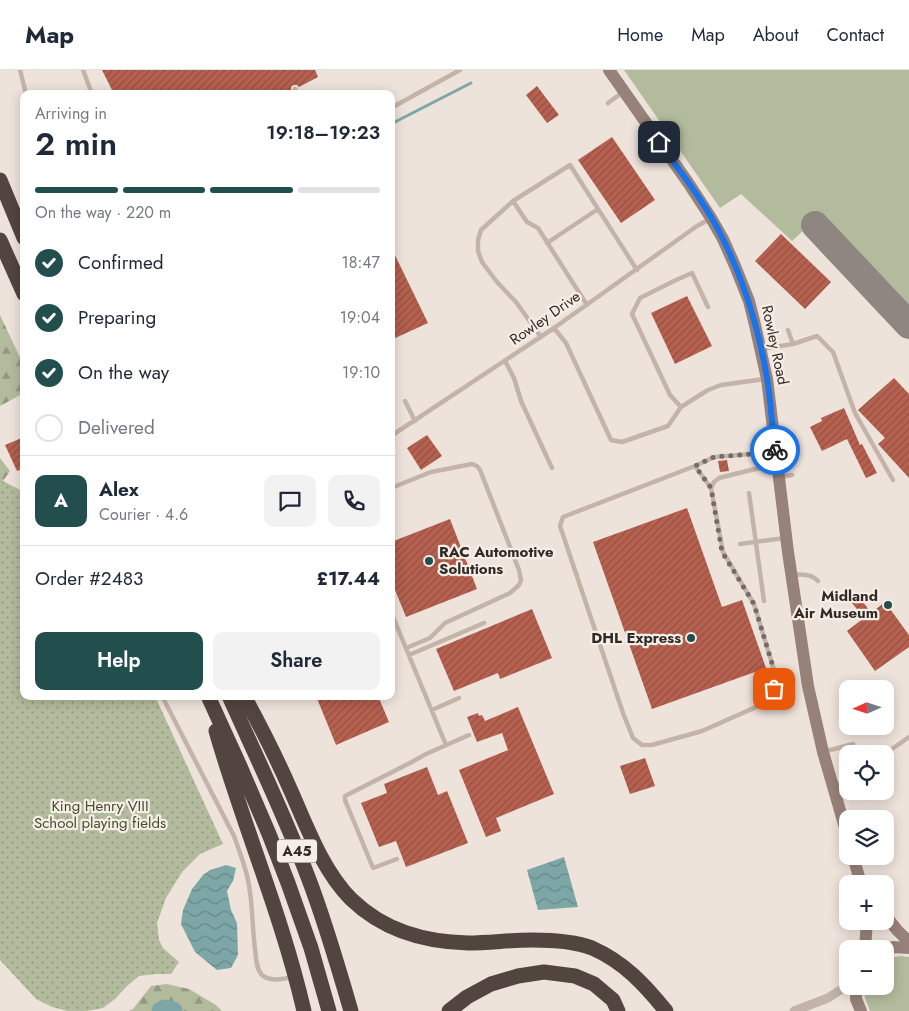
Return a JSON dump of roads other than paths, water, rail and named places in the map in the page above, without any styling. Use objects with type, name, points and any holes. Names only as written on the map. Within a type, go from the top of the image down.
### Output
[{"type":"highway","points":[[0,180],[20,228]]},
{"type":"highway","points":[[0,240],[20,285]]},
{"type":"highway","points":[[207,700],[226,766],[281,925],[304,1011]]},
{"type":"highway","name":"A45","points":[[208,700],[239,764],[279,858],[311,948],[329,1011]]},
{"type":"highway","name":"A45","points":[[231,700],[308,877],[335,955],[351,1011]]},
{"type":"highway","points":[[246,700],[283,772],[325,864],[340,887],[367,913],[384,924],[410,935],[439,941],[470,943],[541,940],[568,942],[591,948],[619,963],[639,979],[666,1011]]},
{"type":"highway","points":[[449,1011],[467,997],[491,984],[518,976],[544,972],[575,976],[594,984],[612,1000],[618,1011]]},
{"type":"street","name":"Rowley Road","points":[[609,70],[711,218],[723,239],[745,292],[761,350],[767,379],[776,452],[783,473],[786,537],[808,686],[823,752],[839,810]]},
{"type":"street","points":[[894,926],[909,942]]},
{"type":"street","points":[[894,947],[909,948]]},
{"type":"street","points":[[794,1011],[828,998],[839,991]]},
{"type":"street","points":[[856,995],[860,1011]]},
{"type":"lane","points":[[20,70],[25,90]]},
{"type":"lane","points":[[83,70],[90,90]]},
{"type":"lane","points":[[395,106],[460,70]]},
{"type":"lane","points":[[608,103],[624,92]]},
{"type":"lane","points":[[541,337],[516,302],[497,282],[482,262],[478,251],[478,240],[481,230],[513,201],[570,166],[637,270]]},
{"type":"lane","points":[[513,201],[527,222],[538,228],[587,305]]},
{"type":"lane","points":[[547,243],[598,208]]},
{"type":"lane","name":"Rowley Drive","points":[[395,433],[541,337],[711,218]]},
{"type":"lane","points":[[681,407],[670,395],[632,314],[640,298],[692,273],[708,307]]},
{"type":"lane","points":[[554,328],[566,343],[611,440],[622,442],[668,426],[681,407],[708,390],[721,385],[767,379]]},
{"type":"lane","points":[[788,330],[793,344]]},
{"type":"lane","points":[[761,350],[793,344],[817,336],[833,352],[856,413],[893,480]]},
{"type":"lane","points":[[505,361],[552,468]]},
{"type":"lane","points":[[405,401],[415,420]]},
{"type":"lane","points":[[695,466],[711,488],[722,552],[754,604],[774,670],[774,689],[765,703],[702,731],[652,746],[642,745],[634,738],[623,713],[560,526],[563,518],[714,457],[776,452]]},
{"type":"lane","points":[[395,486],[431,472],[472,464],[477,466],[519,570],[521,580],[519,585],[510,593],[445,623],[430,638],[406,648]]},
{"type":"lane","points":[[711,488],[719,478],[759,468],[783,473]]},
{"type":"lane","points":[[749,493],[764,601]]},
{"type":"lane","points":[[740,544],[786,537]]},
{"type":"lane","points":[[791,575],[802,574],[815,577],[818,581]]},
{"type":"lane","points":[[395,622],[446,745]]},
{"type":"lane","points":[[409,655],[484,624]]},
{"type":"lane","points":[[432,710],[459,698]]},
{"type":"lane","points":[[164,700],[234,836],[240,852],[248,880],[258,968],[262,974],[270,979],[284,979],[296,976]]},
{"type":"lane","points":[[397,859],[373,868],[345,796],[426,754],[470,735]]},
{"type":"lane","points":[[894,748],[909,737]]},
{"type":"lane","points":[[823,752],[853,744]]},
{"type":"lane","points":[[832,786],[839,783]]},
{"type":"water","points":[[564,857],[578,907],[538,910],[527,870]]},
{"type":"water","points":[[226,865],[236,868],[233,881],[227,891],[231,910],[237,923],[238,955],[231,968],[217,970],[195,952],[181,924],[183,910],[192,889],[203,875],[210,870]]},
{"type":"waterway","points":[[395,122],[471,83]]},
{"type":"waterway","points":[[161,1011],[165,1009],[173,1011]]},
{"type":"place","name":"RAC Automotive Solutions","points":[[429,561]]},
{"type":"place","name":"Midland Air Museum","points":[[888,605]]},
{"type":"place","name":"DHL Express","points":[[691,638]]},
{"type":"park label","name":"King Henry VIII School playing fields","points":[[100,814]]}]
